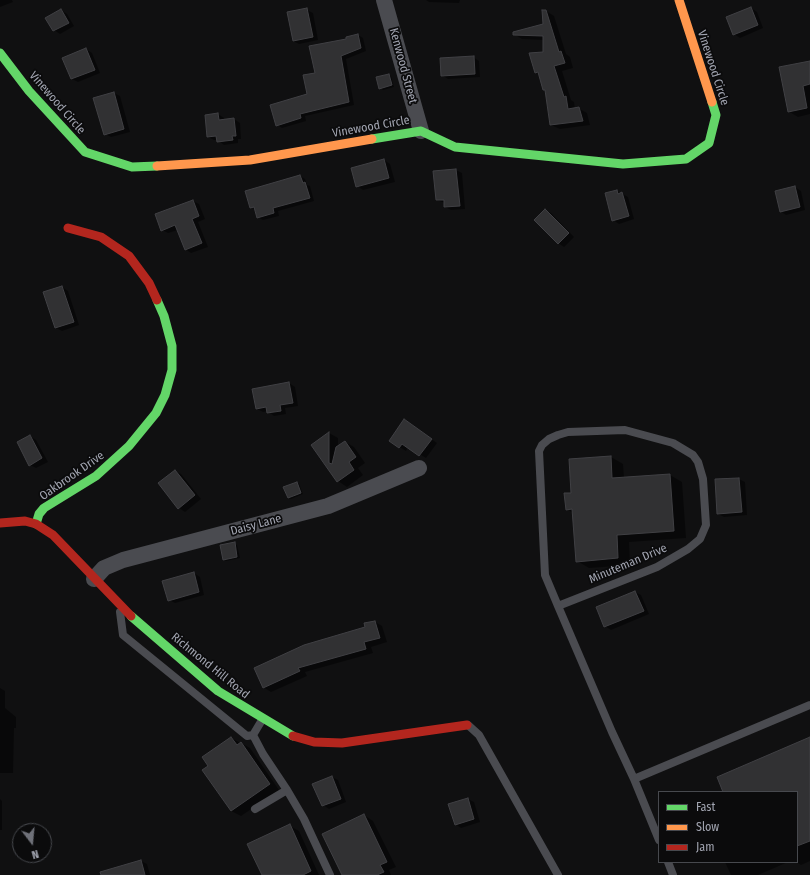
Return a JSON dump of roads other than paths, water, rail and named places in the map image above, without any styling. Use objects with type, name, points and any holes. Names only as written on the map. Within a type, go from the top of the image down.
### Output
[{"type":"street","name":"Kenwood Street","points":[[384,0],[421,131]]},
{"type":"street","name":"Vinewood Circle","points":[[1,56],[33,96],[85,152],[132,167],[250,160],[421,131],[455,147],[623,164],[686,159],[709,143],[716,116],[679,0]]},
{"type":"street","name":"Oakbrook Drive","points":[[36,524],[39,514],[44,508],[96,476],[129,446],[156,413],[165,395],[172,370],[172,346],[164,316],[149,283],[140,269],[128,256],[101,237],[68,228]]},
{"type":"street","name":"Daisy Lane","points":[[94,579],[104,568],[123,560],[328,506],[419,468]]},
{"type":"street","name":"Richmond Hill Road","points":[[0,523],[15,520],[36,524],[53,535],[119,605],[218,691],[288,735],[314,742],[342,743],[467,725]]},
{"type":"lane","name":"Minuteman Drive","points":[[558,606],[657,567],[688,549],[700,539],[706,525],[704,479],[698,462],[684,449],[654,437],[625,430],[568,432],[549,438],[539,451],[545,575],[558,606],[634,779],[658,838]]},
{"type":"lane","points":[[119,605],[123,635],[247,736],[253,735],[262,720]]},
{"type":"lane","points":[[634,779],[810,705]]},
{"type":"lane","points":[[467,725],[479,735],[558,875]]},
{"type":"lane","points":[[253,735],[263,754],[304,819],[330,875]]},
{"type":"lane","points":[[255,809],[287,790]]},
{"type":"lane","points":[[668,863],[674,875]]}]
